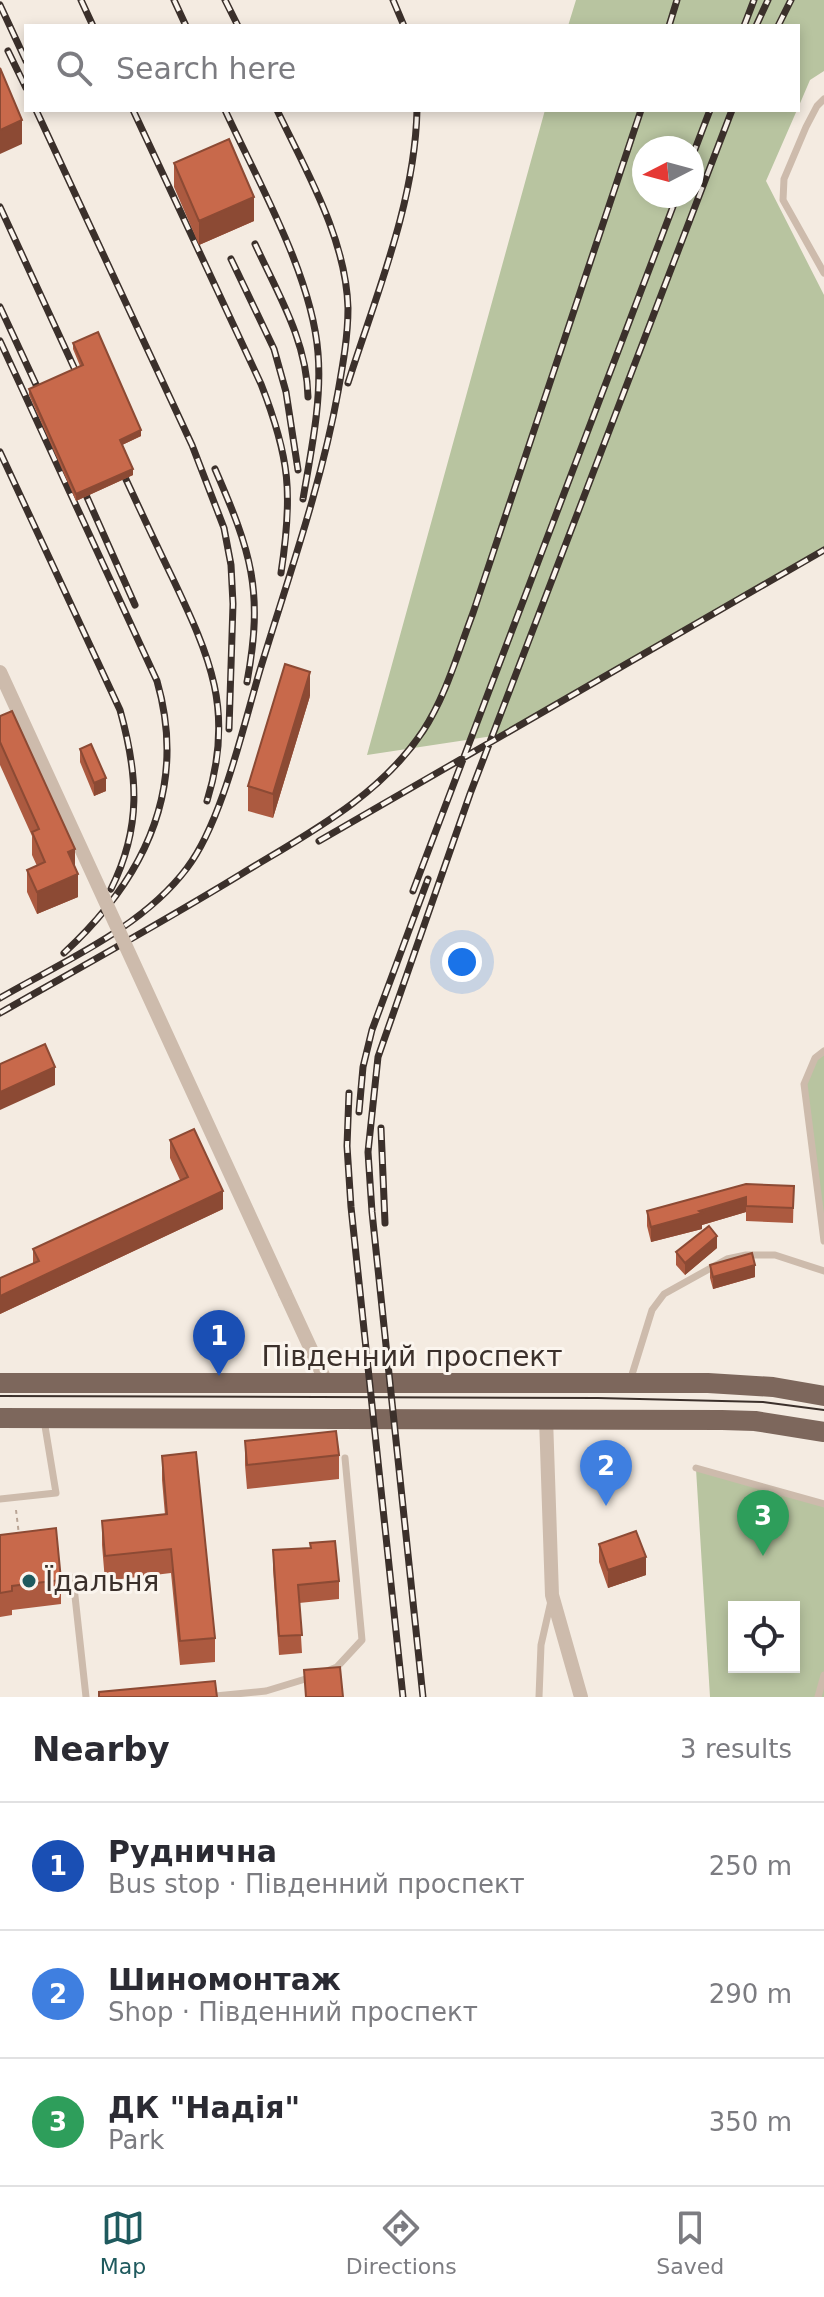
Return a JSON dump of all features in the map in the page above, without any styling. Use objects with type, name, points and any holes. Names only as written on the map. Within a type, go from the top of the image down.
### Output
[{"type":"main road","name":"Південний проспект","points":[[0,1383],[708,1383],[773,1387],[824,1396]]},
{"type":"main road","points":[[0,1418],[755,1421],[824,1432]]},
{"type":"street","points":[[0,672],[327,1384]]},
{"type":"street","points":[[546,1418],[552,1595],[581,1697]]},
{"type":"lane","points":[[824,99],[806,127],[784,179],[783,200],[824,273]]},
{"type":"lane","points":[[824,1051],[815,1058],[804,1084],[824,1241]]},
{"type":"lane","points":[[630,1383],[652,1310],[664,1294],[727,1259],[746,1255],[775,1255],[824,1271]]},
{"type":"lane","points":[[0,1499],[56,1493],[43,1418]]},
{"type":"lane","points":[[205,1697],[266,1691],[305,1679],[337,1667],[362,1640],[345,1458]]},
{"type":"lane","points":[[696,1468],[824,1504]]},
{"type":"lane","points":[[73,1578],[86,1697]]},
{"type":"lane","points":[[539,1697],[541,1645],[552,1595]]},
{"type":"lane","points":[[818,1697],[824,1675]]},
{"type":"path","points":[[15,1497],[20,1541]]},
{"type":"green space","points":[[576,0],[824,0],[824,71],[810,80],[800,103],[800,24],[569,24]]},
{"type":"green space","points":[[544,112],[796,112],[766,181],[824,295],[824,550],[506,734],[367,755]]},
{"type":"green space","points":[[824,1051],[824,1241],[804,1084],[815,1058]]},
{"type":"green space","points":[[696,1469],[824,1505],[824,1697],[710,1697]]},
{"type":"building","points":[[0,68],[22,120],[0,130]]},
{"type":"building","points":[[229,139],[254,197],[199,221],[174,163]]},
{"type":"building","points":[[98,332],[141,430],[120,440],[133,469],[76,494],[29,389],[83,365],[73,343]]},
{"type":"building","points":[[285,664],[310,672],[273,794],[248,786]]},
{"type":"building","points":[[12,711],[75,849],[68,852],[78,874],[37,892],[27,870],[45,862],[32,832],[39,829],[0,742],[0,716]]},
{"type":"building","points":[[91,744],[106,778],[94,783],[80,749]]},
{"type":"building","points":[[45,1044],[55,1067],[0,1092],[0,1064]]},
{"type":"building","points":[[194,1129],[223,1191],[0,1296],[0,1278],[39,1261],[33,1249],[188,1177],[170,1140]]},
{"type":"building","points":[[746,1184],[794,1186],[793,1208],[746,1206],[746,1197],[651,1227],[647,1211]]},
{"type":"building","points":[[709,1226],[717,1236],[685,1263],[676,1252]]},
{"type":"building","points":[[752,1253],[755,1265],[713,1277],[710,1265]]},
{"type":"building","points":[[336,1431],[339,1455],[247,1465],[245,1441]]},
{"type":"building","points":[[196,1452],[215,1638],[180,1641],[171,1549],[105,1556],[102,1521],[167,1514],[162,1456]]},
{"type":"building","points":[[56,1528],[61,1580],[12,1586],[12,1591],[0,1593],[0,1535]]},
{"type":"building","points":[[636,1531],[646,1557],[608,1570],[599,1544]]},
{"type":"building","points":[[335,1541],[339,1581],[298,1585],[302,1635],[279,1636],[273,1550],[311,1548],[310,1543]]},
{"type":"building","points":[[340,1667],[343,1697],[306,1697],[304,1670]]},
{"type":"building","points":[[215,1681],[217,1697],[99,1697],[99,1692]]},
{"type":"tram line","points":[[0,1396],[598,1398],[763,1402],[824,1410]]},
{"type":"railway","points":[[81,0],[92,24]]},
{"type":"railway","points":[[174,0],[185,24]]},
{"type":"railway","points":[[225,0],[237,24]]},
{"type":"railway","points":[[393,0],[403,24]]},
{"type":"railway","points":[[670,24],[677,0]]},
{"type":"railway","points":[[745,24],[754,0]]},
{"type":"railway","points":[[757,24],[768,0]]},
{"type":"railway","points":[[779,24],[791,0]]},
{"type":"railway","points":[[0,5],[24,57]]},
{"type":"railway","points":[[8,51],[24,84]]},
{"type":"railway","points":[[37,112],[192,445],[224,528],[231,565],[233,604],[229,729]]},
{"type":"railway","points":[[134,112],[271,410],[283,455],[288,498],[281,573]]},
{"type":"railway","points":[[226,112],[282,229],[306,292],[314,323],[318,389],[303,499]]},
{"type":"railway","points":[[0,998],[101,942],[169,889],[199,849],[211,826],[230,773],[323,462],[347,329],[346,282],[340,256],[323,206],[278,112]]},
{"type":"railway","points":[[348,383],[402,214],[415,145],[417,112]]},
{"type":"railway","points":[[0,1013],[183,909],[317,828],[386,775],[423,731],[445,689],[473,613],[640,112]]},
{"type":"railway","points":[[700,136],[709,112]]},
{"type":"railway","points":[[423,1697],[372,1212],[368,1152],[378,1057],[470,794],[731,112]]},
{"type":"railway","points":[[0,207],[83,387]]},
{"type":"railway","points":[[413,891],[672,208]]},
{"type":"railway","points":[[255,244],[297,337],[303,356],[308,397]]},
{"type":"railway","points":[[231,259],[274,349],[286,392],[298,470]]},
{"type":"railway","points":[[0,307],[45,404]]},
{"type":"railway","points":[[0,341],[157,681],[165,721],[167,759],[162,795],[152,830],[137,863],[117,894],[64,953]]},
{"type":"railway","points":[[0,452],[120,710],[131,757],[134,801],[128,844],[111,889]]},
{"type":"railway","points":[[117,460],[186,606],[214,685],[219,739],[207,801]]},
{"type":"railway","points":[[215,469],[238,524],[251,572],[254,622],[247,682]]},
{"type":"railway","points":[[78,477],[135,605]]},
{"type":"railway","points":[[319,841],[824,550]]},
{"type":"railway","points":[[359,1112],[363,1067],[372,1030],[428,879]]},
{"type":"railway","points":[[349,1093],[347,1146],[351,1207],[403,1697]]},
{"type":"railway","points":[[381,1128],[385,1223]]},
{"type":"place","name":"Руднична","points":[[219,1376]]},
{"type":"place","name":"Шиномонтаж","points":[[606,1506]]},
{"type":"place","name":"ДК \"Надія\"","points":[[763,1556]]},
{"type":"place","name":"Їдальня","points":[[29,1581]]}]
